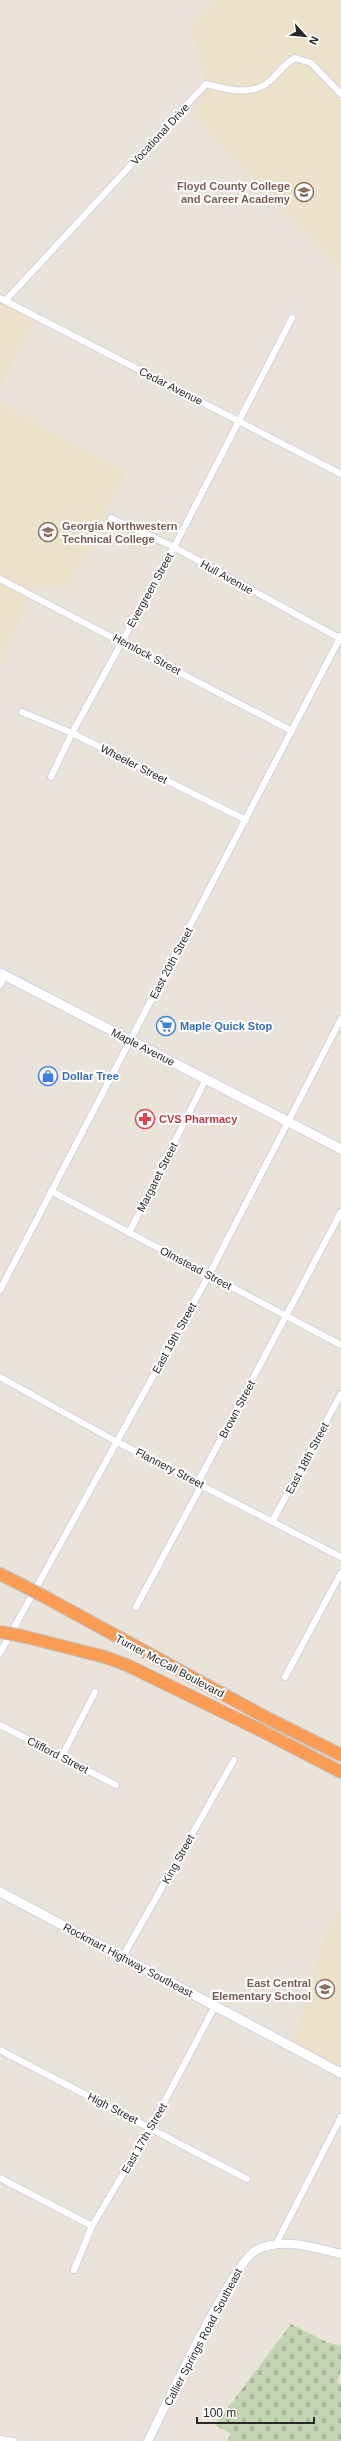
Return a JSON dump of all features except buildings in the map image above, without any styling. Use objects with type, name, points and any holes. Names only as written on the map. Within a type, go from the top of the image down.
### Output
[{"type":"highway","name":"Turner McCall Boulevard","points":[[0,1574],[265,1717],[341,1755]]},
{"type":"highway","name":"Turner McCall Boulevard","points":[[0,1632],[22,1636],[105,1657],[129,1666],[256,1728],[341,1772]]},
{"type":"main road","name":"Maple Avenue","points":[[2,975],[341,1149]]},
{"type":"main road","name":"Rockmart Highway Southeast","points":[[0,1892],[341,2073]]},
{"type":"street","name":"Vocational Drive","points":[[2,300],[206,84],[240,91],[258,89],[271,80],[282,66],[295,58],[311,62],[341,94]]},
{"type":"street","name":"Cedar Avenue","points":[[2,300],[341,474]]},
{"type":"street","name":"Evergreen Street","points":[[52,777],[72,733],[174,547],[240,422],[292,318]]},
{"type":"street","name":"Hull Avenue","points":[[111,518],[174,547],[341,638]]},
{"type":"street","name":"Hemlock Street","points":[[0,579],[122,641],[292,731]]},
{"type":"street","name":"East 20th Street","points":[[0,1290],[341,638]]},
{"type":"street","name":"Wheeler Street","points":[[22,712],[72,733],[246,820]]},
{"type":"street","points":[[0,985],[2,975]]},
{"type":"street","name":"East 19th Street","points":[[0,1653],[209,1275],[287,1120],[341,1019]]},
{"type":"street","name":"Margaret Street","points":[[129,1232],[206,1079]]},
{"type":"street","name":"Olmstead Street","points":[[51,1191],[341,1345]]},
{"type":"street","name":"Brown Street","points":[[136,1607],[199,1490],[198,1482],[341,1212]]},
{"type":"street","name":"Flannery Street","points":[[0,1377],[117,1442],[198,1482],[341,1557]]},
{"type":"street","name":"East 18th Street","points":[[272,1522],[341,1394]]},
{"type":"street","points":[[285,1677],[341,1573]]},
{"type":"street","points":[[62,1756],[95,1692]]},
{"type":"street","name":"Clifford Street","points":[[0,1725],[116,1785]]},
{"type":"street","name":"King Street","points":[[122,1958],[234,1760]]},
{"type":"street","name":"East 17th Street","points":[[74,2270],[92,2226],[151,2127],[215,2006]]},
{"type":"street","name":"High Street","points":[[0,2050],[151,2127],[247,2179]]},
{"type":"street","points":[[276,2244],[341,2117]]},
{"type":"street","points":[[0,2178],[92,2226]]},
{"type":"street","name":"Callier Springs Road Southeast","points":[[148,2441],[218,2305],[244,2260],[254,2251],[276,2244],[302,2246],[341,2254]]},
{"type":"street","points":[[0,2439],[14,2441]]},
{"type":"shaded area","name":"Floyd County College and Career Academy","points":[[215,0],[341,0],[341,270],[192,114],[206,84],[190,25]]},
{"type":"shaded area","points":[[0,294],[38,315],[0,386]]},
{"type":"shaded area","name":"Georgia Northwestern Technical College","points":[[0,403],[126,472],[70,586],[35,585],[0,664]]},
{"type":"shaded area","name":"East Central Elementary School","points":[[341,1908],[341,2073],[293,2047],[326,1932]]},
{"type":"green space","points":[[291,2324],[329,2343],[341,2346],[341,2369],[337,2383],[341,2384],[341,2441],[227,2441],[231,2434],[215,2425]]},
{"type":"place","name":"Floyd County College and Career Academy","points":[[304,192]]},
{"type":"place","name":"Georgia Northwestern Technical College","points":[[48,532]]},
{"type":"place","name":"Maple Quick Stop","points":[[166,1026]]},
{"type":"place","name":"Dollar Tree","points":[[48,1076]]},
{"type":"place","name":"CVS Pharmacy","points":[[145,1119]]},
{"type":"place","name":"East Central Elementary School","points":[[325,1989]]}]
